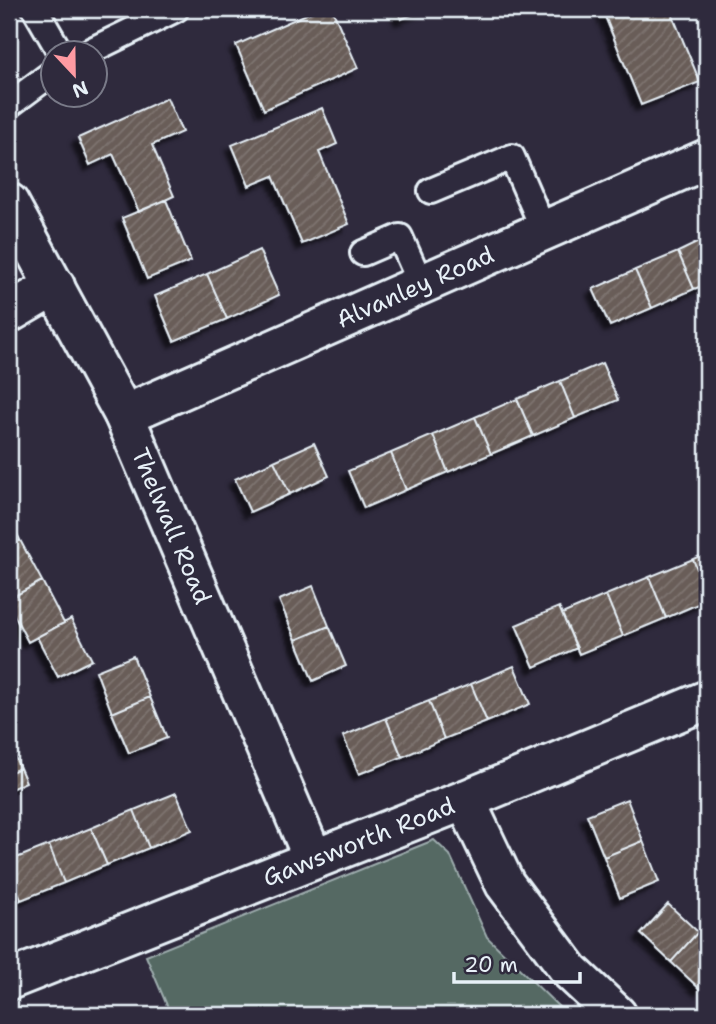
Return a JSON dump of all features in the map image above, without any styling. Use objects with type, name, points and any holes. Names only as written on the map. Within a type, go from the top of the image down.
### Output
[{"type":"street","name":"Alvanley Road","points":[[124,415],[707,159]]},
{"type":"street","name":"Thelwall Road","points":[[9,203],[124,415],[313,858]]},
{"type":"street","points":[[9,313],[55,286]]},
{"type":"street","name":"Gawsworth Road","points":[[9,980],[465,800],[707,699]]},
{"type":"street","points":[[465,800],[505,884],[570,971],[617,1015]]},
{"type":"lane","points":[[35,9],[52,38]]},
{"type":"lane","points":[[108,42],[176,9]]},
{"type":"lane","points":[[9,104],[38,83]]},
{"type":"lane","points":[[431,191],[512,157],[544,231]]},
{"type":"lane","points":[[363,253],[400,237],[421,285]]},
{"type":"green space","points":[[434,840],[450,855],[487,937],[560,1008],[561,1015],[171,1015],[146,956]]},
{"type":"building","points":[[318,9],[332,9],[358,68],[264,110],[236,45]]},
{"type":"building","points":[[397,9],[427,9],[401,19]]},
{"type":"building","points":[[602,9],[670,9],[700,82],[641,105]]},
{"type":"building","points":[[167,98],[182,132],[152,145],[174,196],[139,212],[113,154],[90,165],[78,138]]},
{"type":"building","points":[[322,108],[337,144],[319,152],[349,224],[302,244],[273,176],[249,186],[232,145]]},
{"type":"building","points":[[166,200],[191,261],[147,279],[122,218]]},
{"type":"building","points":[[707,238],[707,284],[694,289],[678,252]]},
{"type":"building","points":[[259,250],[279,295],[227,319],[207,274]]},
{"type":"building","points":[[678,252],[694,289],[652,308],[635,270]]},
{"type":"building","points":[[635,270],[652,308],[610,326],[593,289]]},
{"type":"building","points":[[207,274],[227,319],[174,341],[155,296]]},
{"type":"building","points":[[602,363],[618,400],[575,418],[560,381]]},
{"type":"building","points":[[560,381],[575,418],[533,436],[517,399]]},
{"type":"building","points":[[517,399],[533,436],[491,454],[475,417]]},
{"type":"building","points":[[475,417],[491,454],[448,472],[433,435]]},
{"type":"building","points":[[433,435],[448,472],[406,490],[391,453]]},
{"type":"building","points":[[314,443],[329,476],[290,494],[274,461]]},
{"type":"building","points":[[391,453],[406,490],[364,508],[348,471]]},
{"type":"building","points":[[274,461],[290,494],[250,512],[235,479]]},
{"type":"building","points":[[9,518],[20,540],[9,547]]},
{"type":"building","points":[[20,540],[42,581],[9,599],[9,547]]},
{"type":"building","points":[[707,553],[707,594],[693,559]]},
{"type":"building","points":[[693,559],[707,600],[666,618],[649,577]]},
{"type":"building","points":[[649,577],[666,618],[623,636],[606,595]]},
{"type":"building","points":[[42,581],[64,623],[28,642],[9,605],[9,599]]},
{"type":"building","points":[[313,586],[329,626],[296,640],[279,600]]},
{"type":"building","points":[[606,595],[623,636],[579,654],[562,614]]},
{"type":"building","points":[[559,607],[577,648],[534,667],[516,625]]},
{"type":"building","points":[[71,619],[92,660],[58,677],[37,637]]},
{"type":"building","points":[[329,626],[346,666],[313,681],[296,640]]},
{"type":"building","points":[[133,656],[150,697],[112,713],[96,671]]},
{"type":"building","points":[[514,666],[530,704],[487,722],[471,684]]},
{"type":"building","points":[[471,684],[487,722],[444,739],[429,701]]},
{"type":"building","points":[[150,697],[167,738],[129,753],[112,713]]},
{"type":"building","points":[[429,701],[444,739],[402,757],[386,718]]},
{"type":"building","points":[[386,718],[402,757],[359,774],[343,736]]},
{"type":"building","points":[[13,753],[20,768],[9,773],[9,755]]},
{"type":"building","points":[[20,768],[26,782],[9,790],[9,773]]},
{"type":"building","points":[[176,793],[192,830],[149,848],[134,810]]},
{"type":"building","points":[[627,799],[643,841],[604,857],[587,815]]},
{"type":"building","points":[[134,810],[149,848],[107,865],[91,828]]},
{"type":"building","points":[[91,828],[107,865],[64,883],[49,845]]},
{"type":"building","points":[[643,841],[659,882],[620,898],[604,857]]},
{"type":"building","points":[[49,845],[64,883],[21,900],[9,869],[9,861]]},
{"type":"building","points":[[9,869],[21,900],[9,905]]},
{"type":"building","points":[[668,904],[698,932],[671,962],[641,934]]},
{"type":"building","points":[[698,932],[707,940],[707,983],[701,990],[671,962]]}]
